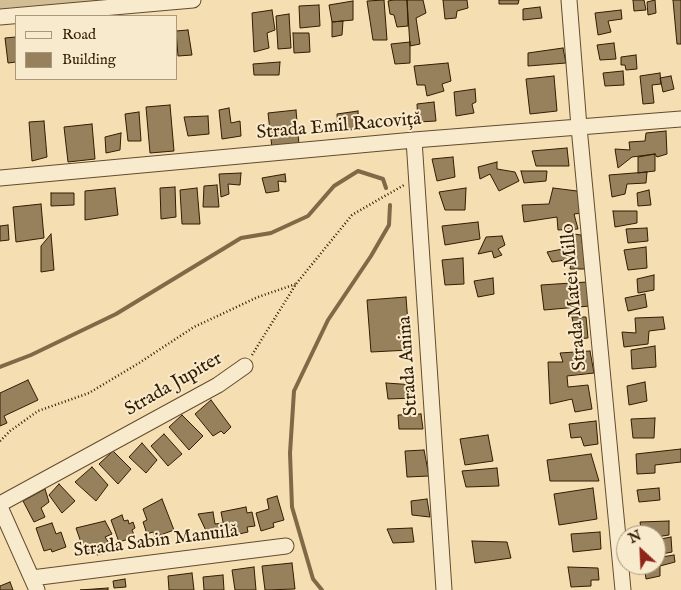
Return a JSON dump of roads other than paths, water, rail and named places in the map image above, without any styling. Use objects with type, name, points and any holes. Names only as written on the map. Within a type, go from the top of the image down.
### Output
[{"type":"street","points":[[23,15],[193,0]]},
{"type":"street","name":"Strada Matei Millo","points":[[569,0],[579,128],[623,590]]},
{"type":"street","points":[[0,17],[15,16]]},
{"type":"street","name":"Strada Emil Racoviță","points":[[0,178],[414,140],[681,119]]},
{"type":"street","name":"Strada Anina","points":[[414,140],[444,590]]},
{"type":"street","name":"Strada Jupiter","points":[[0,504],[218,385],[245,366]]},
{"type":"street","points":[[0,508],[35,584]]},
{"type":"street","name":"Strada Sabin Manuilă","points":[[35,584],[286,546]]},
{"type":"waterway","points":[[0,367],[31,355],[116,314],[241,238],[271,233],[308,216],[334,186],[358,171],[383,179],[386,188]]},
{"type":"waterway","points":[[322,590],[313,579],[292,507],[290,453],[294,391],[328,320],[371,256],[389,225],[390,205]]}]
